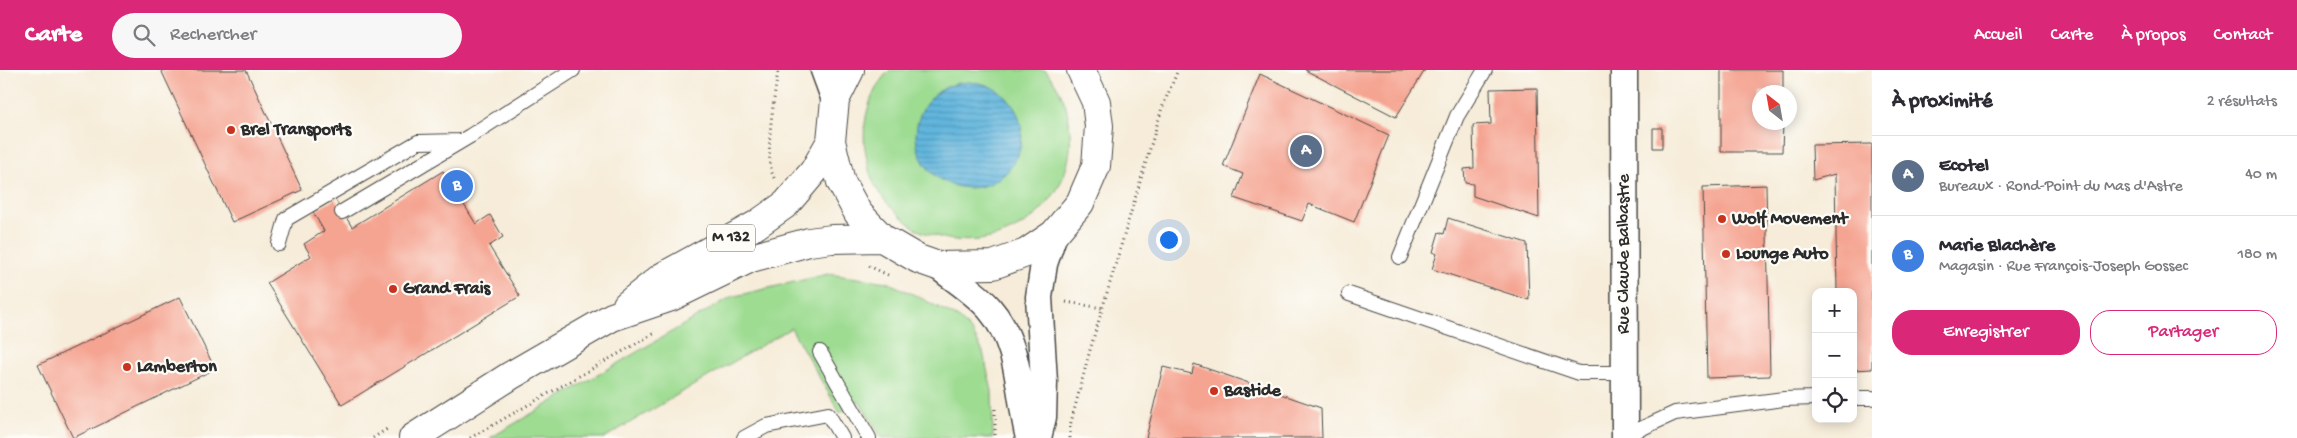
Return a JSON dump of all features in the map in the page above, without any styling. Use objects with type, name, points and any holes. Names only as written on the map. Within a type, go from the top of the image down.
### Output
[{"type":"main road","points":[[850,70],[835,100],[831,141],[841,182],[858,213],[882,238],[918,259],[938,266],[993,265],[1026,253],[1054,234],[1080,203],[1096,166],[1099,126],[1096,102],[1101,70]]},
{"type":"main road","points":[[1082,70],[1096,102]]},
{"type":"main road","name":"M 132","points":[[401,433],[510,376],[612,317],[662,277],[756,225],[792,198],[814,171],[831,141]]},
{"type":"main road","name":"M 132","points":[[612,317],[671,297],[751,258],[808,242],[832,239],[882,238]]},
{"type":"street","points":[[824,70],[835,100]]},
{"type":"street","name":"Rue Claude Balbastre","points":[[1624,70],[1625,437]]},
{"type":"street","points":[[1038,438],[1043,417],[1044,382],[1039,297],[1044,264],[1054,234]]},
{"type":"street","points":[[938,266],[988,306],[1003,326],[1018,365],[1023,412],[1029,438]]},
{"type":"lane","points":[[342,212],[461,141],[573,70]]},
{"type":"lane","points":[[1400,256],[1457,116],[1485,70]]},
{"type":"lane","points":[[279,244],[286,219],[418,142],[461,141]]},
{"type":"lane","points":[[1349,294],[1579,373],[1624,373]]},
{"type":"lane","points":[[820,352],[869,438]]},
{"type":"lane","points":[[1625,437],[1675,413],[1776,400],[1812,398]]},
{"type":"lane","points":[[1857,398],[1872,398]]},
{"type":"lane","points":[[744,438],[766,426],[828,414],[842,438]]},
{"type":"path","points":[[778,70],[769,154],[773,180],[792,198]]},
{"type":"path","points":[[1070,438],[1070,426],[1090,350],[1162,108],[1177,70]]},
{"type":"path","points":[[867,266],[892,277]]},
{"type":"path","points":[[470,438],[662,329]]},
{"type":"path","points":[[995,408],[995,438]]},
{"type":"path","points":[[372,438],[401,433]]},
{"type":"green space","points":[[890,70],[1045,70],[1060,91],[1068,115],[1070,132],[1069,158],[1061,182],[1048,202],[1031,219],[1010,231],[986,239],[962,241],[920,231],[898,214],[880,194],[874,182],[869,171],[864,143],[865,121],[868,109],[877,87]]},
{"type":"green space","points":[[828,274],[887,282],[960,319],[972,332],[983,352],[992,391],[993,438],[882,438],[859,401],[840,413],[791,328],[604,438],[490,438],[731,297]]},
{"type":"water","points":[[969,82],[989,86],[1007,97],[1018,115],[1022,135],[1018,155],[1007,173],[989,184],[969,188],[949,184],[931,173],[920,155],[916,135],[920,115],[931,97],[949,86]]},
{"type":"building","name":"Brel Transports","points":[[161,70],[246,70],[302,190],[232,222]]},
{"type":"building","points":[[1305,70],[1425,70],[1396,117]]},
{"type":"building","points":[[1721,70],[1783,70],[1783,85],[1752,85],[1752,130],[1783,130],[1782,152],[1721,152]]},
{"type":"building","points":[[1260,74],[1389,135],[1354,222],[1309,204],[1302,221],[1234,198],[1243,174],[1223,166]]},
{"type":"building","points":[[1537,88],[1539,218],[1473,196],[1473,184],[1465,183],[1464,169],[1474,168],[1473,125],[1491,124],[1490,89]]},
{"type":"building","points":[[1653,128],[1662,128],[1662,148],[1653,148]]},
{"type":"building","points":[[1872,144],[1872,369],[1857,370],[1857,288],[1837,288],[1835,174],[1813,180],[1812,145]]},
{"type":"building","name":"Grand Frais","points":[[443,171],[476,224],[490,215],[503,237],[489,246],[520,296],[342,405],[267,283],[311,256],[304,244],[324,231],[313,212],[335,199],[352,227]]},
{"type":"building","points":[[1766,185],[1770,376],[1707,378],[1703,187]]},
{"type":"building","points":[[1448,218],[1527,243],[1529,300],[1432,269],[1437,254],[1433,252],[1439,232],[1444,234]]},
{"type":"building","name":"Lamberton","points":[[180,297],[215,369],[73,438],[38,365]]},
{"type":"building","name":"Bastide","points":[[1194,364],[1321,408],[1322,438],[1146,438],[1163,367],[1192,374]]},
{"type":"place","name":"Brel Transports","points":[[231,130]]},
{"type":"place","name":"Ecotel","points":[[1306,151]]},
{"type":"place","name":"Marie Blachère","points":[[457,186]]},
{"type":"place","name":"Wolf Movement","points":[[1722,219]]},
{"type":"place","name":"Lounge Auto","points":[[1726,254]]},
{"type":"place","name":"Grand Frais","points":[[393,289]]},
{"type":"place","name":"Lamberton","points":[[127,367]]},
{"type":"place","name":"Bastide","points":[[1214,391]]}]
